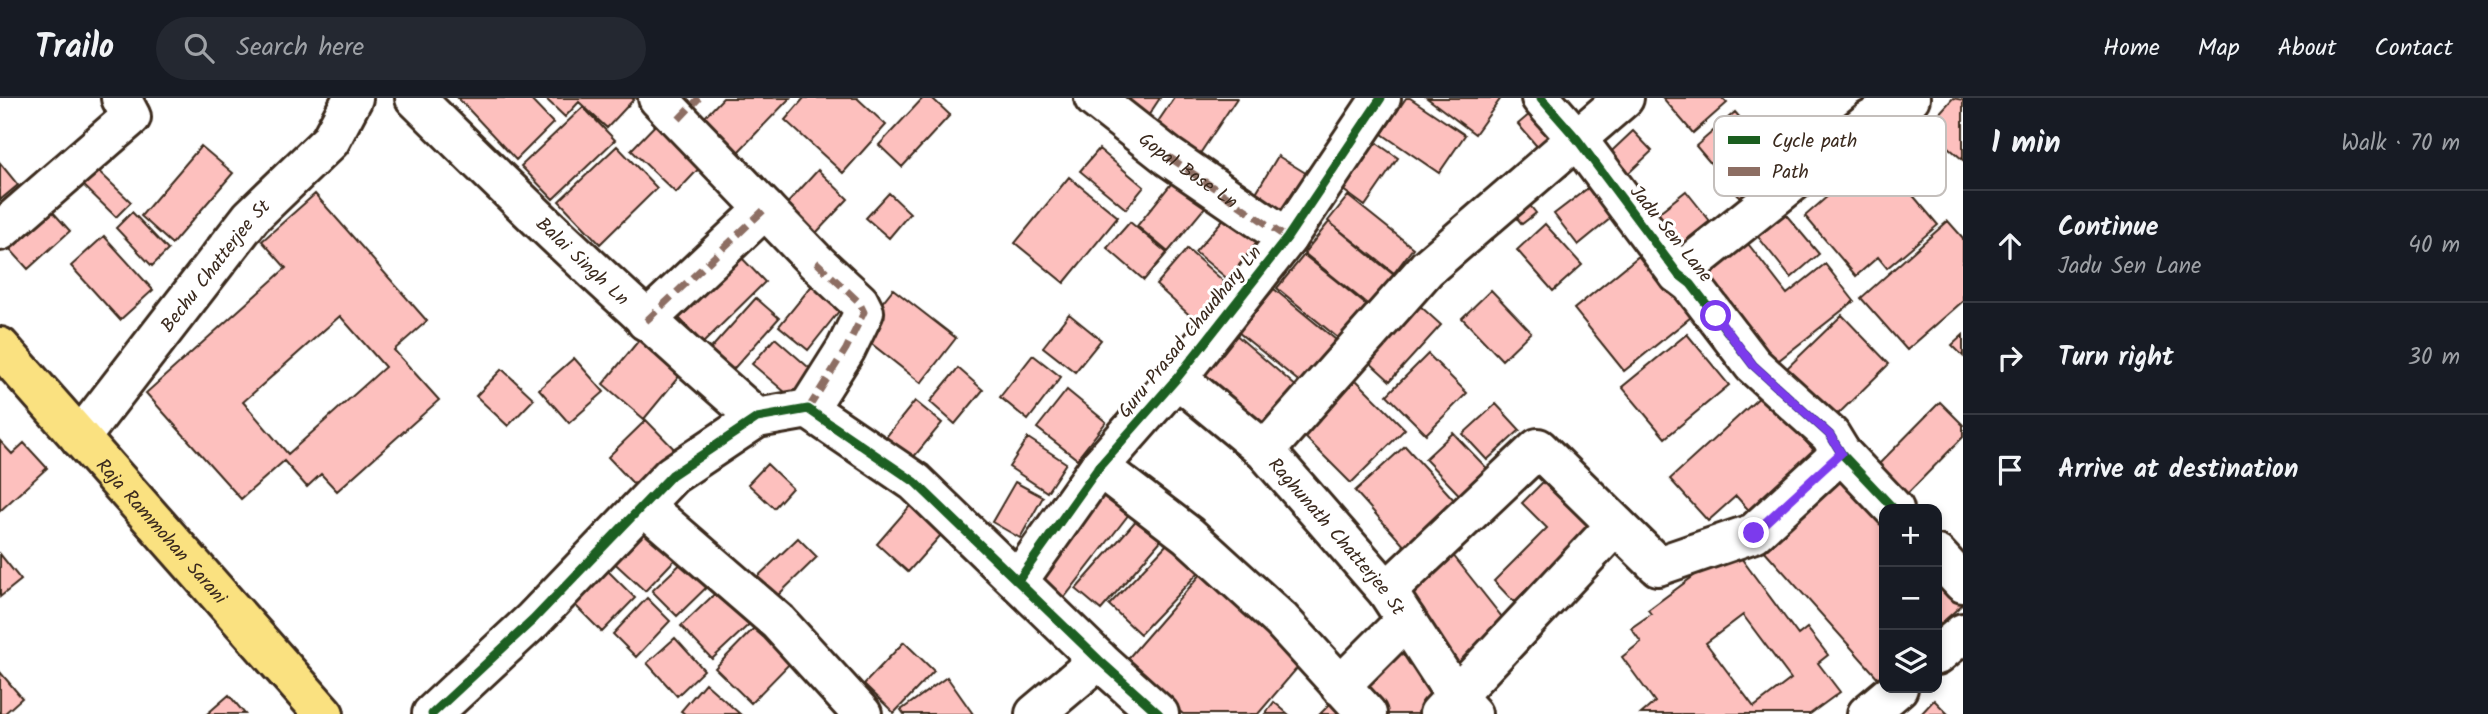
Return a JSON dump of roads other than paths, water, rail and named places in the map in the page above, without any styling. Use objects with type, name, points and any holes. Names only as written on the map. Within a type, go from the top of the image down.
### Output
[{"type":"main road","name":"Raja Rammohan Sarani","points":[[0,347],[324,714]]},
{"type":"street","points":[[0,230],[131,117],[121,98]]},
{"type":"street","name":"Bechu Chatterjee St","points":[[80,438],[251,217],[330,141],[353,98]]},
{"type":"street","name":"Balai Singh Ln","points":[[415,98],[646,321],[757,418]]},
{"type":"street","name":"Gopal Bose Ln","points":[[1094,98],[1169,157],[1287,238]]},
{"type":"street","name":"Guru Prasad Chaudhary Ln","points":[[1018,581],[1099,467],[1177,378],[1287,238],[1381,98]]},
{"type":"street","name":"Jadu Sen Lane","points":[[1541,98],[1577,139],[1678,274],[1691,284],[1753,365],[1830,435],[1841,453],[1889,504]]},
{"type":"street","points":[[1265,451],[1427,268],[1623,98]]},
{"type":"street","points":[[1878,116],[1910,98]]},
{"type":"street","points":[[679,105],[765,209],[859,302],[864,312],[846,349],[808,409]]},
{"type":"street","points":[[1678,274],[1775,196]]},
{"type":"street","points":[[646,321],[765,209]]},
{"type":"street","name":"Raghunath Chatterjee St","points":[[1177,378],[1265,451],[1397,606],[1456,708]]},
{"type":"street","points":[[432,714],[533,620],[672,475],[757,418],[808,409],[915,482],[1098,660],[1159,714]]},
{"type":"street","points":[[1340,687],[1397,606],[1538,448],[1658,566],[1754,533],[1841,453]]},
{"type":"street","points":[[1099,467],[1188,535],[1281,620],[1367,714]]},
{"type":"street","points":[[644,506],[778,622],[862,714]]},
{"type":"street","points":[[1456,708],[1616,525]]},
{"type":"street","points":[[1942,560],[1963,583]]},
{"type":"street","points":[[1942,651],[1963,633]]},
{"type":"street","points":[[1035,714],[1098,660]]},
{"type":"street","points":[[1867,714],[1892,693]]}]
